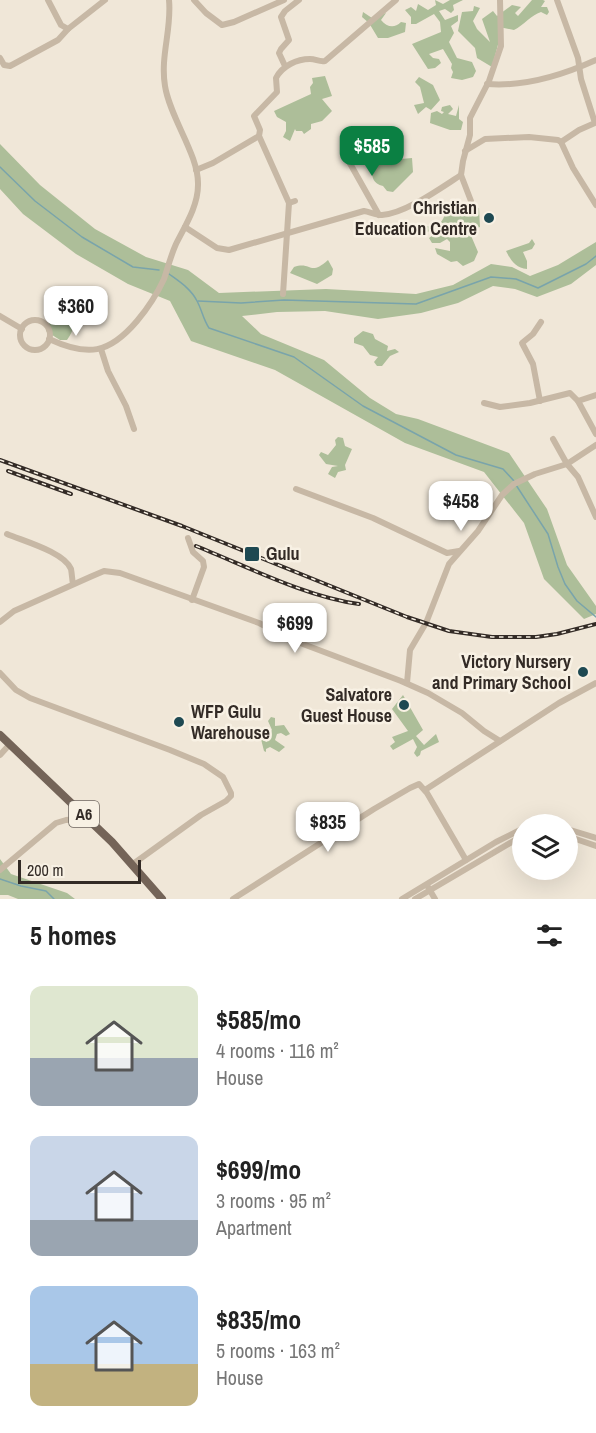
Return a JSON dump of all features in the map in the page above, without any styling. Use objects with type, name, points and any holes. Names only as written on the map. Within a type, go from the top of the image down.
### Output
[{"type":"main road","name":"A6","points":[[0,735],[88,818],[133,864],[162,899]]},
{"type":"street","points":[[48,0],[61,25],[68,29]]},
{"type":"street","points":[[0,58],[4,65],[10,66],[58,40],[97,2],[105,0]]},
{"type":"street","points":[[49,339],[83,351],[101,349],[123,337],[150,304],[163,279],[198,192],[196,170],[176,122],[165,87],[163,61],[170,18],[169,0]]},
{"type":"street","points":[[194,0],[222,25],[284,0]]},
{"type":"street","points":[[285,66],[279,53],[289,40],[281,17],[299,0]]},
{"type":"street","points":[[283,294],[287,258],[286,232],[292,202],[259,136],[260,130],[254,116],[277,92],[276,78],[285,66],[308,59],[325,62],[396,0]]},
{"type":"street","points":[[471,201],[461,175],[464,153],[470,135],[471,115],[487,84],[501,46],[500,0]]},
{"type":"street","points":[[557,0],[575,48],[596,123],[579,130],[561,142]]},
{"type":"street","points":[[487,84],[500,85],[540,80],[579,68],[596,60]]},
{"type":"street","points":[[196,170],[213,163],[259,136]]},
{"type":"street","points":[[464,153],[487,138],[529,137],[561,142],[573,168],[596,205]]},
{"type":"street","points":[[344,151],[379,215]]},
{"type":"street","points":[[185,227],[217,248],[229,250],[364,211],[379,215],[391,214],[422,199],[461,175]]},
{"type":"street","points":[[0,316],[22,329]]},
{"type":"street","points":[[36,320],[43,322],[49,328],[49,339],[42,349],[34,350],[27,348],[20,334],[28,322],[36,320]]},
{"type":"street","points":[[540,400],[532,361],[522,343],[541,322]]},
{"type":"street","points":[[101,349],[108,372],[124,400],[134,429]]},
{"type":"street","points":[[484,403],[500,407],[566,393],[572,394],[596,434]]},
{"type":"street","points":[[578,401],[596,395]]},
{"type":"street","points":[[553,440],[567,464],[578,477],[596,517]]},
{"type":"street","points":[[407,683],[410,650],[426,623],[449,564],[478,531],[508,488],[535,474],[567,464],[596,445]]},
{"type":"street","points":[[296,489],[373,518],[447,553],[460,551]]},
{"type":"street","points":[[7,534],[66,561],[71,570],[73,584]]},
{"type":"street","points":[[188,538],[193,552],[203,561],[204,567],[192,600]]},
{"type":"street","points":[[447,553],[449,564]]},
{"type":"street","points":[[0,622],[14,611],[73,584],[104,571],[114,572],[259,623],[295,641],[407,683],[462,713],[500,741]]},
{"type":"street","points":[[0,673],[16,690],[30,698],[170,750],[212,769],[223,777],[231,793],[229,798],[201,815],[133,864]]},
{"type":"street","points":[[425,790],[572,695],[596,683]]},
{"type":"street","points":[[0,754],[10,744]]},
{"type":"street","points":[[233,899],[410,788],[420,784],[466,860]]},
{"type":"street","points":[[0,870],[56,823],[88,818]]},
{"type":"street","points":[[578,832],[596,838]]},
{"type":"street","points":[[416,899],[428,887],[466,860],[512,833]]},
{"type":"street","points":[[578,840],[596,846]]},
{"type":"street","points":[[402,899],[512,841]]},
{"type":"street","points":[[428,887],[435,899]]},
{"type":"green space","points":[[435,0],[443,4],[450,0],[463,0],[453,5],[454,10],[451,13],[445,9],[439,11],[445,20],[458,15],[458,21],[451,26],[454,33],[449,42],[457,58],[472,62],[476,71],[473,77],[462,80],[451,78],[452,64],[443,49],[429,54],[439,59],[441,63],[435,68],[428,69],[412,44],[441,32],[440,22],[434,14],[416,24],[411,24],[411,17],[405,10],[411,7],[416,11],[418,4],[428,10],[436,5]]},
{"type":"green space","points":[[532,0],[545,1],[541,7],[547,7],[549,12],[547,15],[537,13],[514,30],[499,27],[499,41],[492,67],[477,58],[475,48],[458,31],[462,12],[473,11],[474,6],[480,8],[473,21],[477,29],[490,42],[482,19],[493,11],[497,16],[512,5],[521,7],[515,13],[518,16]]},
{"type":"green space","points":[[363,12],[372,18],[386,13],[381,20],[383,22],[388,26],[396,26],[401,22],[406,23],[405,32],[388,38],[378,38],[369,23],[362,17]]},
{"type":"green space","points":[[325,76],[332,96],[322,99],[332,111],[322,121],[311,124],[311,129],[304,134],[295,129],[290,141],[283,137],[286,122],[277,117],[274,111],[311,94],[312,78]]},
{"type":"green space","points":[[419,77],[433,85],[440,100],[431,110],[426,107],[418,114],[414,105],[424,103],[420,87],[415,82]]},
{"type":"green space","points":[[450,105],[453,109],[448,114],[456,116],[459,105],[459,119],[463,122],[461,130],[450,130],[430,123],[431,113],[437,111],[442,114],[444,112],[441,111],[442,107]]},
{"type":"green space","points":[[0,144],[40,185],[95,229],[146,257],[188,270],[219,293],[326,289],[416,294],[453,285],[491,264],[512,267],[530,276],[558,265],[596,242],[596,265],[571,284],[537,297],[515,289],[493,286],[458,303],[421,313],[378,319],[325,311],[277,312],[242,316],[261,334],[324,360],[370,398],[396,414],[418,419],[509,453],[547,509],[567,565],[596,606],[596,614],[584,619],[544,579],[524,523],[484,472],[405,443],[275,370],[191,341],[170,301],[128,284],[76,254],[23,214],[0,189]]},
{"type":"green space","points":[[412,158],[413,172],[393,192],[387,191],[374,180],[371,168],[379,161]]},
{"type":"green space","points":[[467,203],[479,208],[480,227],[469,231],[478,252],[474,261],[463,266],[457,261],[451,262],[437,254],[435,248],[450,251],[450,242],[447,239],[440,243],[432,243],[429,238],[433,235],[430,231],[427,232],[427,226],[436,226],[441,222],[445,213],[457,212]]},
{"type":"green space","points":[[532,239],[535,244],[532,249],[523,252],[527,261],[527,269],[517,266],[506,251],[529,243]]},
{"type":"green space","points":[[328,260],[333,269],[332,275],[317,284],[290,273],[294,267],[314,268]]},
{"type":"green space","points":[[66,288],[74,298],[80,312],[67,340],[60,340],[46,331],[53,312],[61,310],[67,304],[62,297]]},
{"type":"green space","points":[[363,331],[373,334],[375,339],[388,346],[387,351],[395,349],[399,352],[390,356],[382,366],[377,366],[374,362],[378,357],[370,355],[363,346],[354,343],[354,338]]},
{"type":"green space","points":[[338,437],[343,438],[345,446],[352,449],[345,465],[346,470],[338,472],[335,478],[328,474],[332,467],[338,466],[326,464],[319,455],[321,452],[328,455],[336,445],[335,440]]},
{"type":"green space","points":[[403,695],[423,730],[416,736],[424,745],[436,734],[439,742],[421,751],[417,757],[414,753],[417,747],[413,739],[393,750],[390,746],[395,742],[392,737],[408,731],[392,709]]},
{"type":"green space","points":[[271,717],[275,718],[275,726],[284,725],[290,734],[286,736],[281,733],[277,734],[275,740],[285,747],[279,752],[270,747],[266,749],[266,752],[264,751],[261,739],[267,742],[266,735],[272,730],[268,721]]},
{"type":"green space","points":[[0,859],[11,874],[67,893],[75,899],[18,899],[0,895]]},
{"type":"waterway","points":[[0,167],[35,201],[82,237],[133,267],[159,270]]},
{"type":"waterway","points":[[198,301],[241,303],[284,300],[416,304],[491,277],[516,279],[538,288],[586,264],[596,256]]},
{"type":"waterway","points":[[169,274],[195,297],[209,328],[294,357],[363,406],[456,455],[503,469],[514,481]]},
{"type":"waterway","points":[[516,485],[548,534],[565,584],[577,601],[596,617]]},
{"type":"waterway","points":[[0,879],[46,891],[54,899]]},
{"type":"railway","points":[[0,460],[182,526],[407,617],[449,631],[492,637],[536,637],[596,624]]},
{"type":"railway","points":[[8,471],[71,494]]},
{"type":"railway","points":[[196,546],[297,588],[359,604]]},
{"type":"place","name":"Christian Education Centre","points":[[489,218]]},
{"type":"place","name":"Gulu","points":[[252,554]]},
{"type":"place","name":"Victory Nursery and Primary School","points":[[583,672]]},
{"type":"place","name":"Salvatore Guest House","points":[[404,705]]},
{"type":"place","name":"WFP Gulu Warehouse","points":[[179,722]]}]
